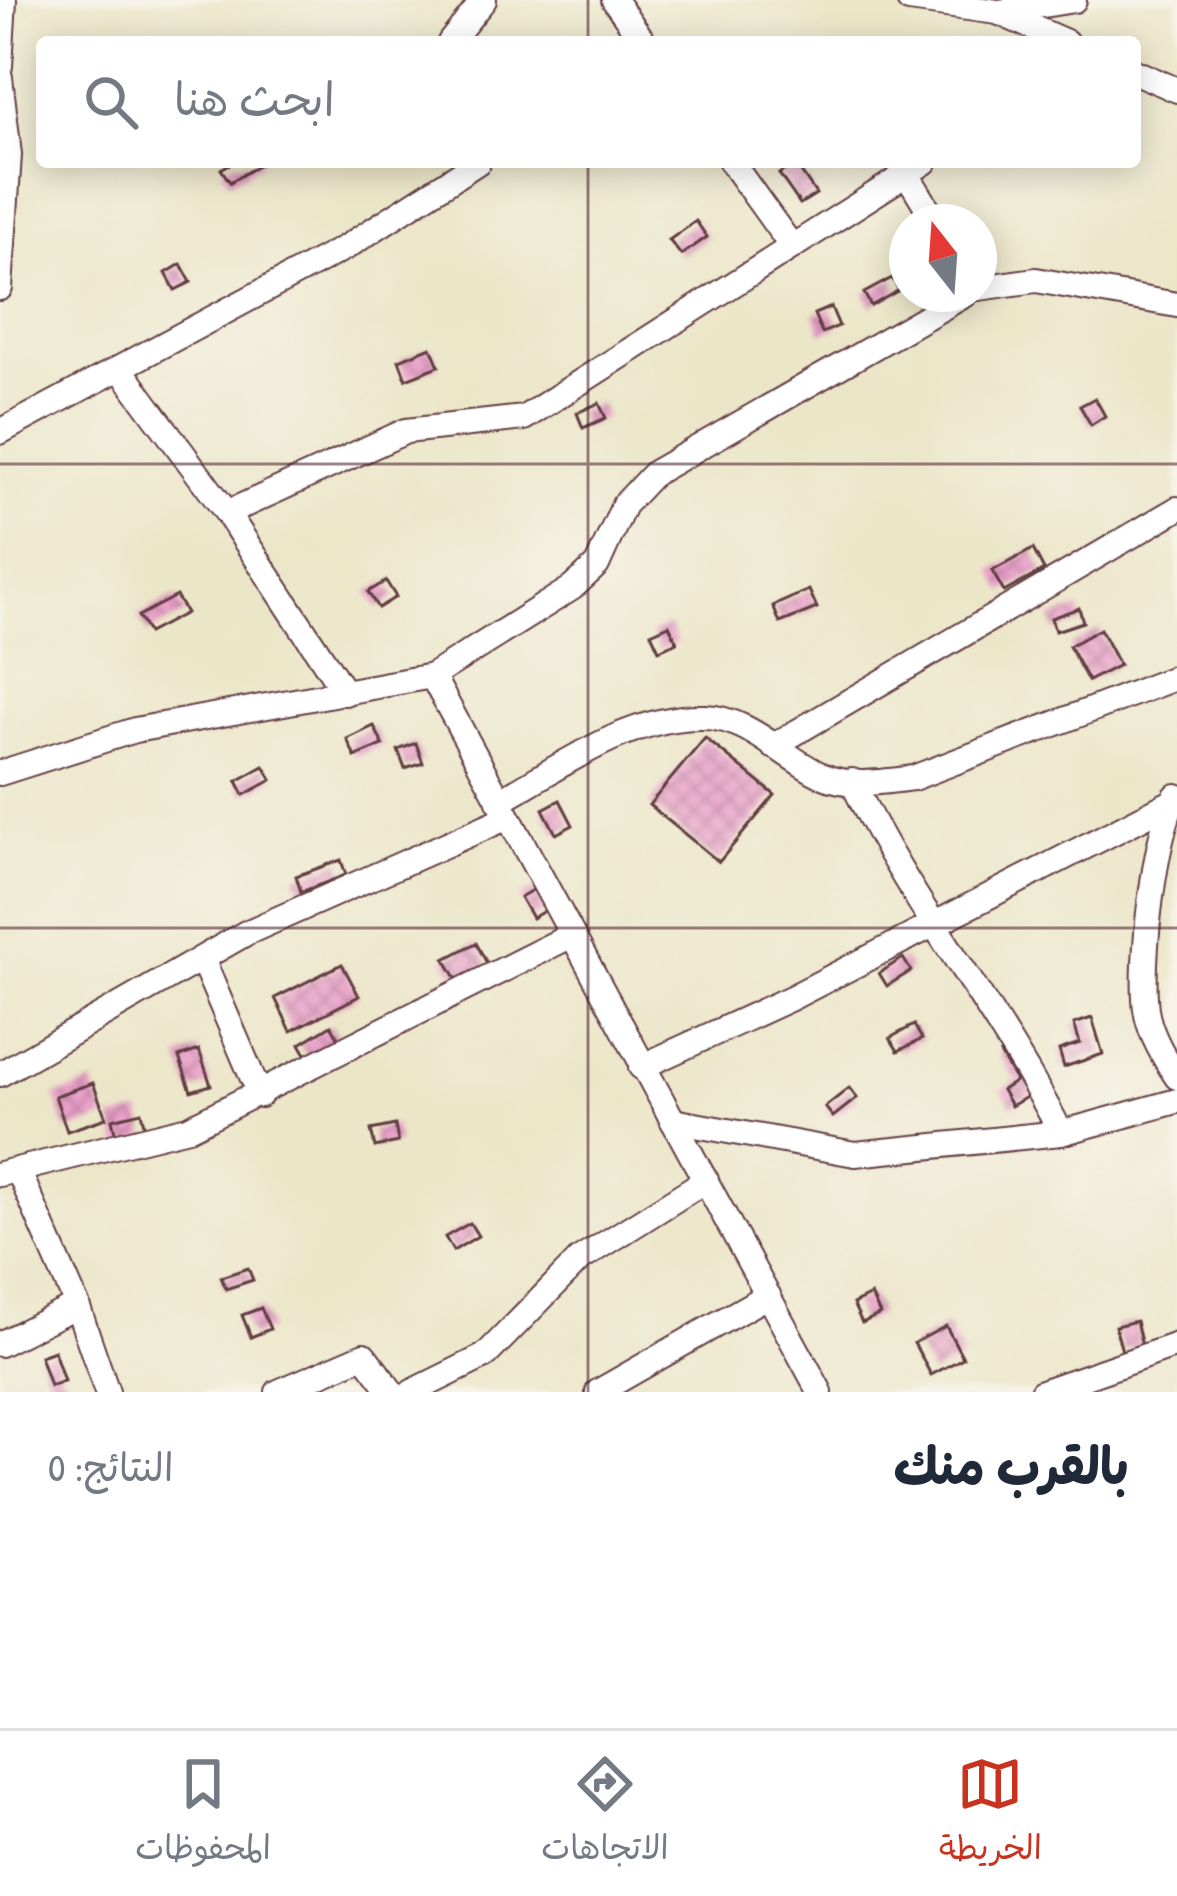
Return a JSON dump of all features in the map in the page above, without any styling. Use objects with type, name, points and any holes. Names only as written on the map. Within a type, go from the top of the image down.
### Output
[{"type":"street","points":[[0,66],[4,0]]},
{"type":"street","points":[[455,36],[484,0]]},
{"type":"street","points":[[614,0],[640,36]]},
{"type":"street","points":[[909,0],[997,12],[1052,36]]},
{"type":"street","points":[[997,12],[1074,0]]},
{"type":"street","points":[[1141,75],[1177,90]]},
{"type":"street","points":[[0,77],[9,154],[0,288]]},
{"type":"street","points":[[0,432],[122,371],[348,246],[469,168]]},
{"type":"street","points":[[735,168],[792,247]]},
{"type":"street","points":[[227,513],[406,430],[524,418],[916,168],[929,204]]},
{"type":"street","points":[[997,285],[1036,280],[1177,305]]},
{"type":"street","points":[[0,773],[135,730],[432,676],[572,588],[597,565],[624,505],[654,472],[934,312]]},
{"type":"street","points":[[122,371],[227,513],[346,693]]},
{"type":"street","points":[[773,746],[1177,509]]},
{"type":"street","points":[[432,676],[820,1392]]},
{"type":"street","points":[[0,1074],[202,959],[504,809],[605,743],[682,718],[733,722],[824,776],[852,781],[913,778],[1177,677]]},
{"type":"street","points":[[852,781],[887,855],[1019,1051],[1061,1133]]},
{"type":"street","points":[[641,1067],[790,998],[1174,798]]},
{"type":"street","points":[[1174,798],[1154,887],[1146,1012],[1177,1077]]},
{"type":"street","points":[[107,1392],[77,1306],[9,1172],[188,1128],[572,935]]},
{"type":"street","points":[[202,959],[260,1095]]},
{"type":"street","points":[[673,1121],[855,1154],[1061,1133],[1177,1101]]},
{"type":"street","points":[[412,1392],[485,1356],[579,1260],[706,1180]]},
{"type":"street","points":[[598,1392],[768,1295]]},
{"type":"street","points":[[0,1344],[77,1306]]},
{"type":"street","points":[[1042,1392],[1177,1345]]},
{"type":"street","points":[[278,1392],[364,1355],[392,1392]]},
{"type":"building","points":[[223,168],[254,168],[230,182]]},
{"type":"building","points":[[798,168],[816,194],[800,204],[779,174]]},
{"type":"building","points":[[696,221],[707,237],[681,255],[669,240]]},
{"type":"building","points":[[181,264],[191,282],[175,290],[166,273]]},
{"type":"building","points":[[889,280],[889,296],[871,306],[864,293]]},
{"type":"building","points":[[831,307],[839,326],[822,333],[814,314]]},
{"type":"building","points":[[431,347],[439,366],[406,379],[399,360]]},
{"type":"building","points":[[1095,398],[1105,416],[1091,425],[1080,406]]},
{"type":"building","points":[[599,403],[606,418],[583,428],[577,413]]},
{"type":"building","points":[[1033,549],[1044,570],[1004,592],[992,571]]},
{"type":"building","points":[[386,581],[396,597],[378,608],[368,592]]},
{"type":"building","points":[[809,590],[817,608],[780,623],[773,606]]},
{"type":"building","points":[[176,596],[186,613],[148,633],[138,616]]},
{"type":"building","points":[[1079,608],[1083,622],[1055,631],[1051,618]]},
{"type":"building","points":[[669,625],[677,642],[659,650],[651,633]]},
{"type":"building","points":[[1100,629],[1119,665],[1088,681],[1069,646]]},
{"type":"building","points":[[374,726],[383,745],[355,757],[347,739]]},
{"type":"building","points":[[705,738],[775,795],[719,862],[649,805]]},
{"type":"building","points":[[416,743],[423,763],[405,769],[398,750]]},
{"type":"building","points":[[264,766],[272,780],[244,795],[237,781]]},
{"type":"building","points":[[560,800],[573,825],[556,834],[543,809]]},
{"type":"building","points":[[341,860],[346,875],[301,892],[296,876]]},
{"type":"building","points":[[534,889],[546,910],[532,918],[520,897]]},
{"type":"building","points":[[476,943],[488,965],[458,981],[445,959]]},
{"type":"building","points":[[903,958],[911,971],[887,986],[879,973]]},
{"type":"building","points":[[342,964],[359,996],[291,1031],[275,998]]},
{"type":"building","points":[[1092,1018],[1103,1054],[1064,1067],[1059,1050],[1080,1043],[1074,1024]]},
{"type":"building","points":[[331,1025],[340,1040],[309,1059],[300,1044]]},
{"type":"building","points":[[914,1025],[922,1039],[898,1051],[890,1038]]},
{"type":"building","points":[[1011,1047],[1037,1091],[1011,1106],[1002,1090],[1016,1081],[1000,1054]]},
{"type":"building","points":[[199,1050],[211,1085],[191,1091],[179,1057]]},
{"type":"building","points":[[93,1083],[106,1118],[67,1131],[55,1096]]},
{"type":"building","points":[[849,1088],[857,1098],[833,1117],[825,1107]]},
{"type":"building","points":[[141,1112],[147,1138],[118,1145],[112,1119]]},
{"type":"building","points":[[395,1125],[398,1142],[375,1147],[371,1130]]},
{"type":"building","points":[[470,1223],[478,1236],[453,1251],[445,1237]]},
{"type":"building","points":[[248,1268],[253,1280],[226,1289],[221,1277]]},
{"type":"building","points":[[871,1295],[880,1314],[862,1323],[853,1304]]},
{"type":"building","points":[[261,1308],[270,1329],[251,1337],[242,1315]]},
{"type":"building","points":[[1136,1321],[1142,1346],[1122,1351],[1115,1326]]},
{"type":"building","points":[[946,1326],[963,1358],[931,1375],[914,1343]]},
{"type":"building","points":[[54,1351],[64,1381],[50,1386],[40,1356]]}]
